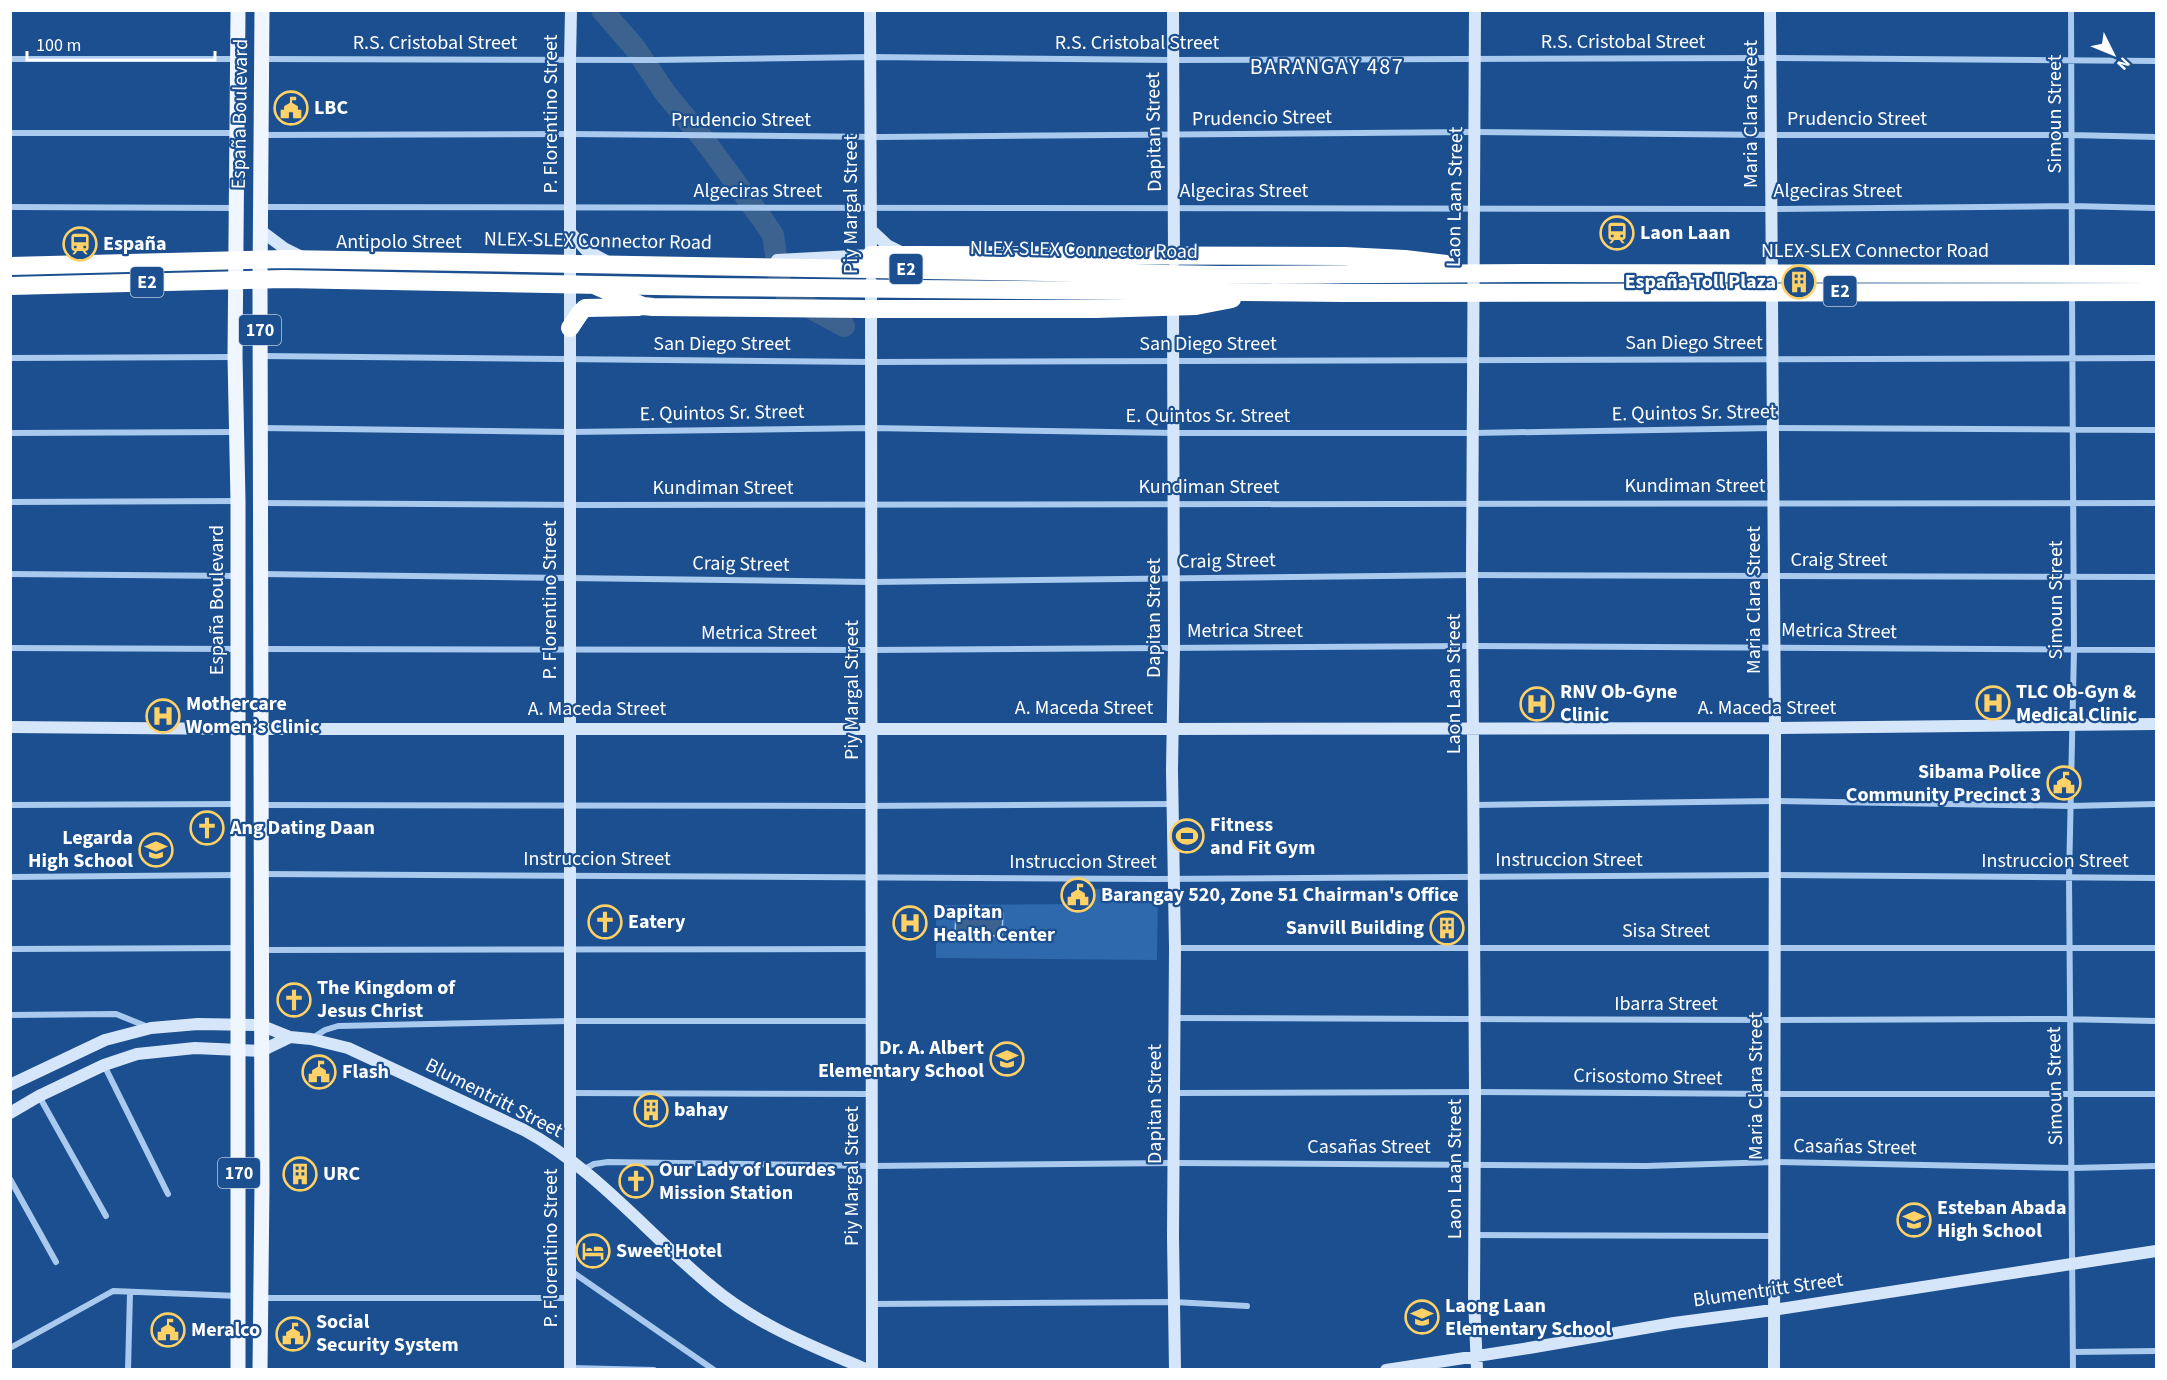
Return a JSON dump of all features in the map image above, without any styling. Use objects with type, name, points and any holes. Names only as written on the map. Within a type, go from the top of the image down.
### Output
[{"type":"highway","points":[[871,255],[1345,256],[1405,259],[1528,273]]},
{"type":"highway","name":"NLEX-SLEX Connector Road","points":[[10,266],[284,259],[1221,275],[2157,274]]},
{"type":"highway","name":"NLEX-SLEX Connector Road","points":[[10,285],[284,279],[708,287],[1275,291],[2157,292]]},
{"type":"highway","points":[[570,283],[599,287],[643,306],[653,307]]},
{"type":"highway","points":[[570,328],[585,308],[1026,310],[1196,306],[1275,291]]},
{"type":"main road","name":"España Boulevard","points":[[238,10],[235,357],[238,501],[238,1370]]},
{"type":"main road","name":"España Boulevard","points":[[260,1370],[262,10]]},
{"type":"street","name":"P. Florentino Street","points":[[570,1369],[571,10]]},
{"type":"street","name":"Piy Margal Street","points":[[870,10],[872,728],[870,1370]]},
{"type":"street","name":"Dapitan Street","points":[[1173,10],[1174,648],[1172,770],[1175,948],[1173,1236],[1175,1370]]},
{"type":"street","name":"Laon Laan Street","points":[[1475,10],[1472,575],[1475,947],[1474,1235],[1477,1370]]},
{"type":"street","name":"Maria Clara Street","points":[[1770,10],[1775,728],[1774,1370]]},
{"type":"street","name":"Simoun Street","points":[[2071,10],[2073,358],[2071,502],[2074,650],[2070,806],[2070,948],[2073,1370]]},
{"type":"street","name":"R.S. Cristobal Street","points":[[262,59],[654,60],[870,57],[1172,60],[1770,58],[2157,61]]},
{"type":"street","points":[[10,59],[237,59]]},
{"type":"street","name":"Prudencio Street","points":[[261,135],[570,134],[870,137],[1475,132],[2157,137]]},
{"type":"street","points":[[10,133],[237,134]]},
{"type":"street","name":"Algeciras Street","points":[[261,207],[1771,209],[2072,206],[2157,208]]},
{"type":"street","points":[[10,207],[236,208]]},
{"type":"street","name":"Antipolo Street","points":[[260,230],[284,248],[314,262],[760,261],[871,255]]},
{"type":"street","points":[[871,230],[887,245],[909,255]]},
{"type":"street","points":[[570,232],[586,250],[606,261]]},
{"type":"street","points":[[10,285],[570,283]]},
{"type":"street","name":"San Diego Street","points":[[260,356],[871,362],[2157,358]]},
{"type":"street","points":[[10,358],[235,357]]},
{"type":"street","name":"E. Quintos Sr. Street","points":[[260,428],[570,432],[871,428],[1174,433],[1473,433],[1773,428],[2157,430]]},
{"type":"street","points":[[10,433],[236,432]]},
{"type":"street","points":[[10,502],[238,501]]},
{"type":"street","name":"Kundiman Street","points":[[261,503],[570,505],[2157,503]]},
{"type":"street","points":[[10,574],[237,576]]},
{"type":"street","name":"Craig Street","points":[[261,574],[871,582],[1472,575],[2157,577]]},
{"type":"street","name":"Metrica Street","points":[[261,649],[871,650],[1473,646],[2157,650]]},
{"type":"street","points":[[10,648],[238,649]]},
{"type":"street","name":"A. Maceda Street","points":[[10,726],[238,729],[1173,729],[1775,728],[2157,724]]},
{"type":"street","points":[[1474,805],[1775,801],[2070,806],[2157,804]]},
{"type":"street","points":[[10,805],[237,804]]},
{"type":"street","points":[[261,805],[1173,804]]},
{"type":"street","name":"Instruccion Street","points":[[261,874],[1174,879],[1775,875],[2157,878]]},
{"type":"street","points":[[10,877],[238,875]]},
{"type":"street","points":[[10,949],[237,948]]},
{"type":"street","name":"Sisa Street","points":[[1175,948],[2157,948]]},
{"type":"street","points":[[261,950],[872,949]]},
{"type":"street","points":[[10,1015],[116,1014],[152,1028]]},
{"type":"street","name":"Ibarra Street","points":[[1175,1018],[2157,1021]]},
{"type":"street","points":[[311,1039],[325,1030],[338,1026],[570,1021],[872,1021]]},
{"type":"street","name":"Blumentritt Street","points":[[10,1085],[105,1040],[152,1028],[198,1023],[260,1025],[290,1037],[311,1039],[348,1048],[550,1144],[583,1170],[656,1239],[714,1289],[791,1338],[870,1370]]},
{"type":"street","points":[[10,1113],[39,1096],[104,1065],[137,1054],[195,1048],[261,1051],[290,1037]]},
{"type":"street","points":[[104,1065],[168,1194]]},
{"type":"street","points":[[570,1093],[872,1094]]},
{"type":"street","name":"Crisostomo Street","points":[[1175,1093],[2157,1094]]},
{"type":"street","points":[[39,1096],[106,1216]]},
{"type":"street","name":"Casañas Street","points":[[583,1170],[594,1164],[608,1162],[872,1166],[1474,1163],[1646,1166],[1775,1162],[2073,1168],[2157,1166]]},
{"type":"street","points":[[10,1179],[56,1262]]},
{"type":"street","points":[[1474,1235],[1775,1236]]},
{"type":"street","name":"Blumentritt Street","points":[[1386,1370],[1674,1323],[2157,1251]]},
{"type":"street","points":[[570,1271],[714,1370]]},
{"type":"street","points":[[10,1348],[110,1292],[239,1296]]},
{"type":"street","points":[[128,1370],[130,1293]]},
{"type":"street","points":[[261,1298],[570,1298]]},
{"type":"street","points":[[872,1304],[1174,1302],[1246,1306]]},
{"type":"street","points":[[2073,1352],[2157,1351]]},
{"type":"street","points":[[570,1369],[654,1370]]},
{"type":"shaded area","points":[[1086,889],[1158,890],[1157,960],[936,958],[936,905],[1085,904]]},
{"type":"shaded area","points":[[956,912],[1003,913],[1002,936],[955,935]]},
{"type":"waterway","points":[[602,10],[635,48],[666,94],[705,141],[773,235],[780,282],[787,295],[844,326]]},
{"type":"place","name":"LBC","points":[[291,108]]},
{"type":"place","name":"Laon Laan","points":[[1617,233]]},
{"type":"place","name":"España","points":[[80,244]]},
{"type":"place","name":"España Toll Plaza","points":[[1799,282]]},
{"type":"place","name":"TLC Ob-Gyn & Medical Clinic","points":[[1993,703]]},
{"type":"place","name":"RNV Ob-Gyne Clinic","points":[[1537,704]]},
{"type":"place","name":"Mothercare Women’s Clinic","points":[[163,716]]},
{"type":"place","name":"Sibama Police Community Precinct 3","points":[[2064,783]]},
{"type":"place","name":"Ang Dating Daan","points":[[207,828]]},
{"type":"place","name":"Fitness and Fit Gym","points":[[1187,836]]},
{"type":"place","name":"Legarda High School","points":[[156,850]]},
{"type":"place","name":"Barangay 520, Zone 51 Chairman's Office","points":[[1078,895]]},
{"type":"place","name":"Eatery","points":[[605,922]]},
{"type":"place","name":"Dapitan Health Center","points":[[910,923]]},
{"type":"place","name":"Sanvill Building","points":[[1447,928]]},
{"type":"place","name":"The Kingdom of Jesus Christ","points":[[294,1000]]},
{"type":"place","name":"Dr. A. Albert Elementary School","points":[[1007,1059]]},
{"type":"place","name":"Flash","points":[[319,1072]]},
{"type":"place","name":"bahay","points":[[651,1110]]},
{"type":"place","name":"URC","points":[[300,1174]]},
{"type":"place","name":"Our Lady of Lourdes Mission Station","points":[[636,1181]]},
{"type":"place","name":"Esteban Abada High School","points":[[1914,1220]]},
{"type":"place","name":"Sweet Hotel","points":[[593,1251]]},
{"type":"place","name":"Laong Laan Elementary School","points":[[1422,1317]]},
{"type":"place","name":"Meralco","points":[[168,1330]]},
{"type":"place","name":"Social Security System","points":[[293,1334]]},
{"type":"district","name":"BARANGAY 487","points":[[1327,67]]}]
